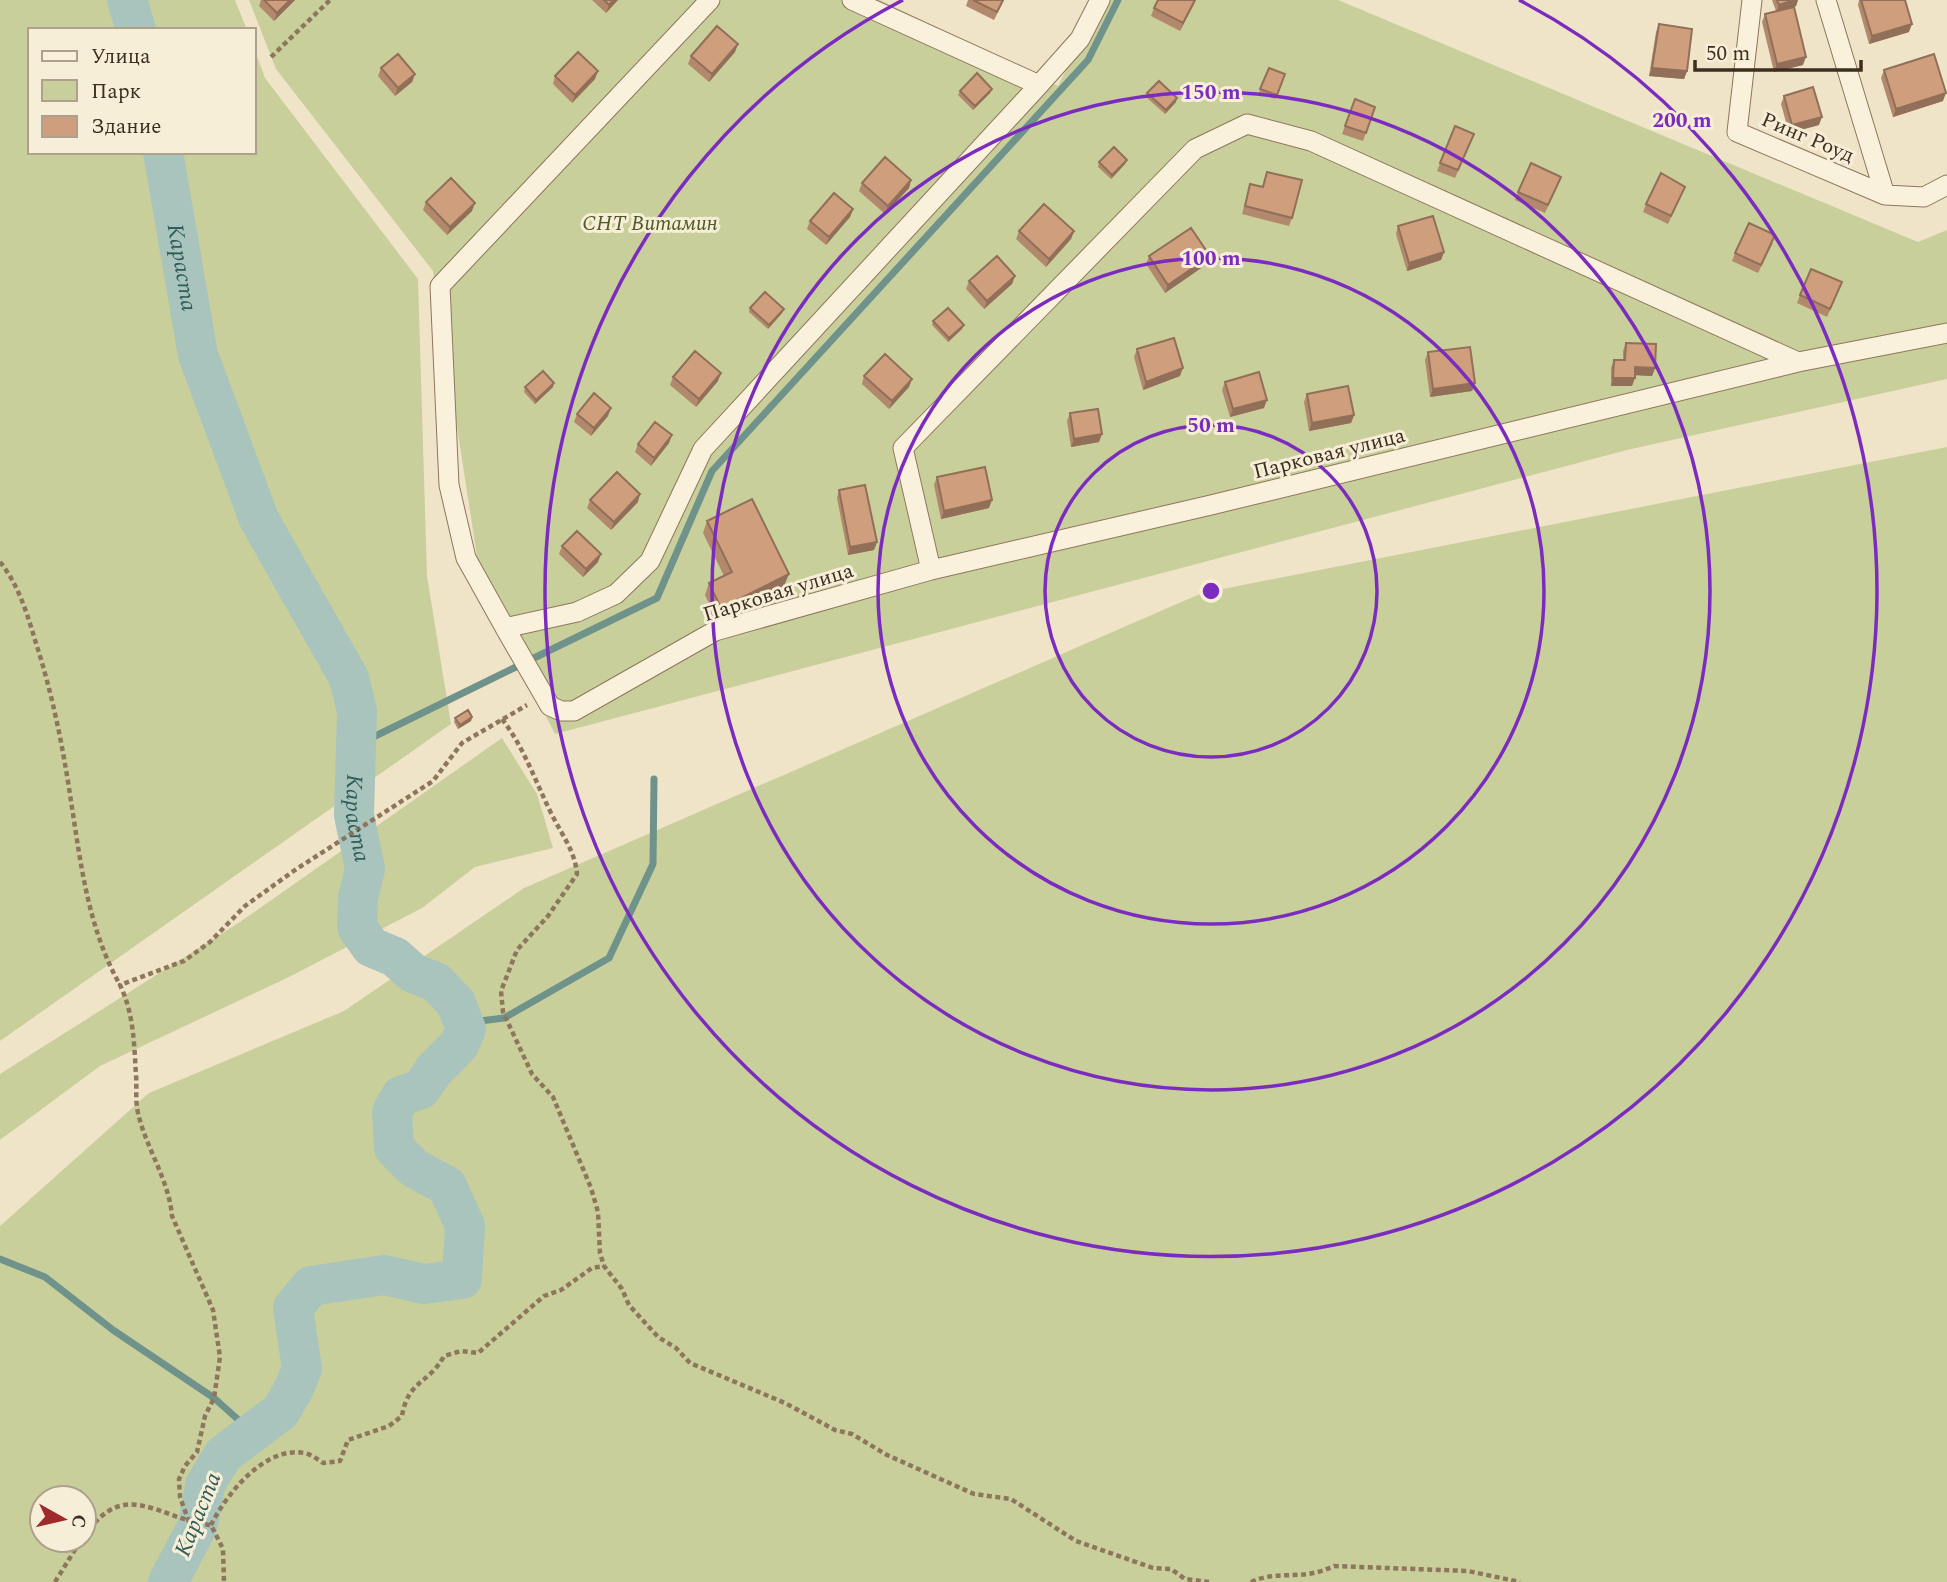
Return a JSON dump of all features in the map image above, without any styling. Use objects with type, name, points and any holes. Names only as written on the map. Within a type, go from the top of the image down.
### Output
[{"type":"street","points":[[544,697],[467,558],[449,485],[440,286],[710,0]]},
{"type":"street","points":[[852,0],[1039,85]]},
{"type":"street","points":[[505,628],[577,612],[616,594],[650,561],[703,449],[1080,39],[1100,0]]},
{"type":"street","name":"Ринг Роуд","points":[[1752,0],[1737,132],[1885,195],[1924,197],[1947,185]]},
{"type":"street","points":[[1826,0],[1885,195]]},
{"type":"street","points":[[930,570],[903,448],[1195,149],[1247,124],[1311,141],[1798,362]]},
{"type":"street","name":"Парковая улица","points":[[544,697],[550,706],[561,711],[574,710],[715,631],[930,570],[1225,502],[1798,362],[1947,333]]},
{"type":"path","points":[[271,57],[330,0]]},
{"type":"path","points":[[0,562],[23,603],[48,681],[82,878],[102,954],[128,1003],[134,1034],[134,1095],[142,1130],[171,1203],[172,1216],[212,1310],[218,1340],[220,1357],[214,1398],[205,1416],[197,1452],[178,1479],[180,1497],[190,1522]]},
{"type":"path","points":[[120,985],[184,961],[210,942],[245,906],[295,870],[433,781],[462,743],[544,697]]},
{"type":"path","points":[[502,719],[521,745],[547,805],[576,857],[577,874],[548,916],[517,950],[501,991],[503,1012],[532,1074],[553,1097],[598,1212],[600,1254],[604,1266],[622,1289],[629,1305],[658,1337],[676,1348],[690,1363],[785,1402],[835,1430],[852,1434],[887,1455],[974,1494],[1011,1499],[1076,1541],[1153,1568],[1171,1569],[1185,1579],[1209,1582]]},
{"type":"path","points":[[208,1525],[228,1498],[270,1457],[307,1453],[323,1463],[340,1461],[348,1440],[389,1426],[402,1416],[405,1398],[411,1389],[436,1371],[444,1356],[461,1351],[478,1353],[544,1296],[561,1290],[592,1268],[604,1266]]},
{"type":"path","points":[[98,1517],[122,1504],[155,1508],[190,1522],[208,1525],[223,1549],[224,1582]]},
{"type":"path","points":[[55,1582],[73,1554]]},
{"type":"path","points":[[1251,1582],[1273,1577],[1318,1576],[1334,1566],[1468,1571],[1520,1582]]},
{"type":"green space","points":[[0,0],[235,0],[246,28],[28,28],[28,154],[256,154],[256,53],[265,78],[418,279],[427,576],[451,724],[0,1041]]},
{"type":"green space","name":"СНТ Витамин","points":[[249,0],[880,0],[1058,86],[1101,0],[1338,0],[1918,242],[1947,230],[1947,379],[1627,450],[555,734],[482,589],[433,271],[276,69]]},
{"type":"green space","points":[[1947,447],[1947,1582],[0,1582],[0,1226],[149,1093],[344,1011],[524,888],[1202,593]]},
{"type":"green space","points":[[502,738],[537,794],[553,848],[475,867],[422,908],[289,977],[100,1066],[0,1140],[0,1074],[240,922]]},
{"type":"building","points":[[264,0],[290,0],[277,13]]},
{"type":"building","points":[[973,0],[1003,0],[997,12]]},
{"type":"building","points":[[1158,0],[1195,0],[1183,23],[1154,8]]},
{"type":"building","points":[[1777,0],[1794,0],[1779,5]]},
{"type":"building","points":[[1861,0],[1905,0],[1912,24],[1872,36]]},
{"type":"building","points":[[1794,7],[1806,57],[1777,64],[1765,14]]},
{"type":"building","points":[[1659,24],[1692,29],[1687,71],[1652,68]]},
{"type":"building","points":[[717,26],[738,44],[712,74],[691,56]]},
{"type":"building","points":[[578,52],[598,71],[575,95],[555,76]]},
{"type":"building","points":[[398,54],[415,74],[398,88],[381,68]]},
{"type":"building","points":[[1934,54],[1946,93],[1896,109],[1884,70]]},
{"type":"building","points":[[1269,68],[1285,74],[1277,95],[1260,89]]},
{"type":"building","points":[[977,73],[992,89],[975,106],[960,91]]},
{"type":"building","points":[[1159,81],[1177,98],[1166,110],[1147,93]]},
{"type":"building","points":[[1813,87],[1822,117],[1792,125],[1784,96]]},
{"type":"building","points":[[1355,99],[1375,107],[1366,133],[1345,126]]},
{"type":"building","points":[[1455,126],[1474,134],[1458,170],[1440,163]]},
{"type":"building","points":[[1114,147],[1127,160],[1112,175],[1099,162]]},
{"type":"building","points":[[885,157],[911,180],[888,206],[862,183]]},
{"type":"building","points":[[1531,163],[1561,177],[1548,205],[1518,192]]},
{"type":"building","points":[[1267,172],[1302,180],[1292,218],[1245,206],[1250,184],[1263,187]]},
{"type":"building","points":[[1661,173],[1685,187],[1671,216],[1646,204]]},
{"type":"building","points":[[451,178],[475,203],[450,227],[426,202]]},
{"type":"building","points":[[834,193],[853,209],[829,237],[810,221]]},
{"type":"building","points":[[1044,204],[1074,231],[1049,259],[1019,231]]},
{"type":"building","points":[[1433,216],[1444,252],[1409,263],[1398,226]]},
{"type":"building","points":[[1749,223],[1775,235],[1761,265],[1735,253]]},
{"type":"building","points":[[1191,228],[1210,256],[1168,285],[1149,256]]},
{"type":"building","points":[[997,256],[1015,276],[987,301],[969,281]]},
{"type":"building","points":[[1811,269],[1842,282],[1830,309],[1800,295]]},
{"type":"building","points":[[765,292],[784,309],[769,325],[750,308]]},
{"type":"building","points":[[948,308],[964,325],[949,338],[933,321]]},
{"type":"building","points":[[1174,338],[1183,368],[1146,382],[1137,349]]},
{"type":"building","points":[[1626,343],[1656,344],[1655,368],[1635,367],[1635,378],[1613,378],[1614,360],[1625,360]]},
{"type":"building","points":[[1470,347],[1475,383],[1433,389],[1428,352]]},
{"type":"building","points":[[695,351],[721,373],[699,399],[673,377]]},
{"type":"building","points":[[885,354],[912,379],[892,401],[864,376]]},
{"type":"building","points":[[543,371],[554,383],[536,400],[525,387]]},
{"type":"building","points":[[1259,372],[1267,400],[1233,409],[1225,382]]},
{"type":"building","points":[[1348,386],[1354,415],[1312,423],[1307,394]]},
{"type":"building","points":[[594,393],[611,408],[594,428],[577,414]]},
{"type":"building","points":[[1098,409],[1102,434],[1074,439],[1070,413]]},
{"type":"building","points":[[655,422],[672,435],[654,458],[638,444]]},
{"type":"building","points":[[985,467],[992,500],[944,511],[937,477]]},
{"type":"building","points":[[617,472],[640,494],[614,522],[590,500]]},
{"type":"building","points":[[865,485],[877,542],[850,547],[839,490]]},
{"type":"building","points":[[752,499],[789,574],[721,608],[709,583],[732,572],[707,521]]},
{"type":"building","points":[[577,531],[601,554],[586,569],[562,546]]},
{"type":"building","points":[[468,710],[472,717],[460,725],[455,718]]},
{"type":"waterway","name":"Караста","points":[[127,0],[135,28]]},
{"type":"waterway","points":[[534,658],[657,598],[712,471],[1088,60],[1118,0]]},
{"type":"waterway","name":"Караста","points":[[163,154],[198,355],[259,519],[349,678],[357,711],[354,815],[365,869],[358,898],[357,927],[371,947],[395,957],[413,973],[436,982],[456,1003],[466,1029],[459,1045],[434,1070],[421,1089],[401,1096],[392,1112],[394,1148],[414,1168],[447,1186],[465,1226],[462,1279],[424,1284],[384,1275],[311,1286],[293,1308],[302,1369],[294,1388],[281,1411],[223,1455],[205,1485],[198,1525],[168,1582]]},
{"type":"waterway","points":[[357,745],[516,667]]},
{"type":"waterway","points":[[464,1023],[504,1018],[609,958],[653,864],[654,779]]},
{"type":"waterway","points":[[0,1259],[45,1277],[113,1330],[214,1398],[252,1432]]}]
